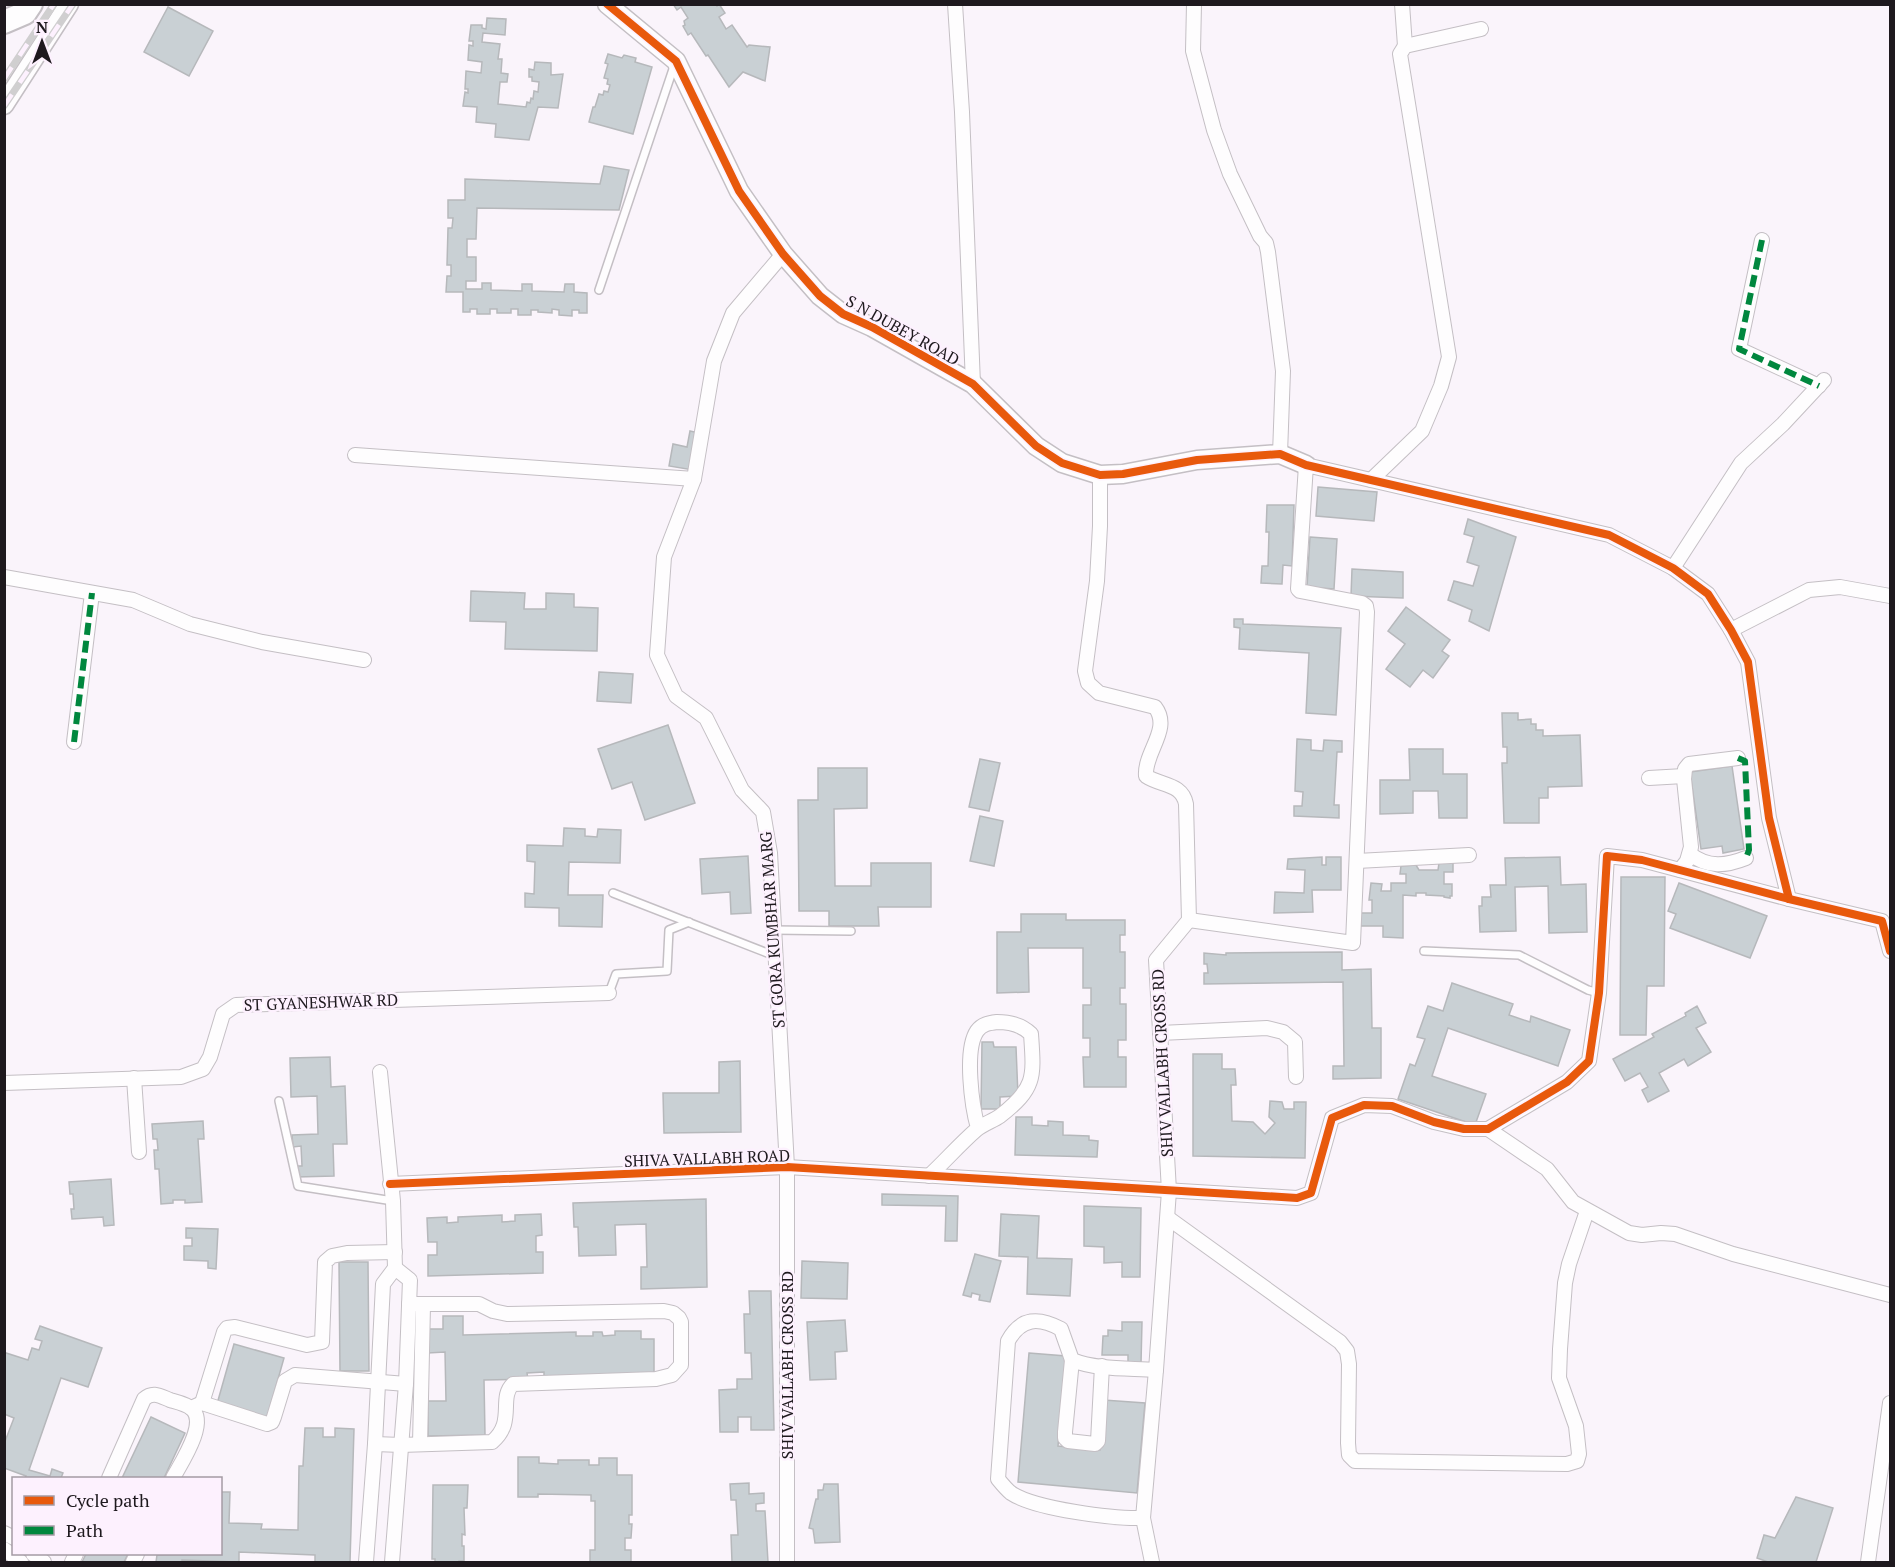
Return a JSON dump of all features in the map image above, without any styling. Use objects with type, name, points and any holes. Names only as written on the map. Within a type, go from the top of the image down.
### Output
[{"type":"highway","points":[[4,22],[25,13],[31,4]]},
{"type":"street","points":[[4,105],[69,4]]},
{"type":"street","points":[[955,4],[962,112],[973,384]]},
{"type":"street","points":[[1194,4],[1192,51],[1214,130],[1230,174],[1260,236],[1266,243],[1268,252],[1283,371],[1280,454]]},
{"type":"street","points":[[1371,480],[1422,430],[1441,386],[1449,357],[1400,54],[1405,46],[1402,4]]},
{"type":"street","name":"S N DUBEY ROAD","points":[[612,6],[676,61],[739,191],[783,254],[820,296],[843,314],[872,327],[973,384],[1036,446],[1062,463],[1100,475],[1123,474],[1197,460],[1280,454],[1306,465]]},
{"type":"street","points":[[1405,46],[1481,29]]},
{"type":"street","points":[[1673,568],[1741,464],[1821,383],[1739,349],[1762,240]]},
{"type":"street","name":"ST GORA KUMBHAR MARG","points":[[783,254],[733,313],[714,361],[694,479],[664,557],[657,655],[676,696],[706,718],[742,790],[763,812],[770,853],[787,1167]]},
{"type":"street","points":[[355,455],[694,479]]},
{"type":"street","points":[[1100,475],[1097,581],[1085,671],[1088,683],[1099,693],[1155,707],[1160,713],[1162,724],[1145,768],[1146,776],[1180,790],[1185,795],[1189,920],[1353,943],[1367,612],[1366,606],[1362,603],[1298,589],[1306,465],[1609,535],[1673,568],[1708,594],[1748,662],[1769,818],[1789,899]]},
{"type":"street","points":[[4,577],[133,600],[190,624],[262,642],[364,660]]},
{"type":"street","points":[[1731,630],[1809,590],[1840,587],[1890,596]]},
{"type":"street","points":[[74,742],[93,593]]},
{"type":"street","points":[[1680,870],[1687,861],[1691,847],[1685,769],[1689,764],[1738,758]]},
{"type":"street","points":[[1649,778],[1684,776]]},
{"type":"street","points":[[1690,854],[1697,860],[1719,866],[1746,858]]},
{"type":"street","points":[[1357,861],[1469,855]]},
{"type":"street","points":[[1890,951],[1886,920],[1789,899],[1642,860],[1607,856],[1599,993],[1588,1061],[1567,1082],[1488,1129],[1547,1169],[1573,1202],[1629,1233],[1675,1234],[1733,1254],[1890,1296]]},
{"type":"street","name":"SHIV VALLABH CROSS RD","points":[[1152,1563],[1143,1518],[1168,1218],[1156,960],[1189,920]]},
{"type":"street","name":"ST GYANESHWAR RD","points":[[4,1083],[181,1077],[203,1069],[210,1057],[223,1014],[236,1005],[609,993]]},
{"type":"street","points":[[929,1176],[978,1128],[999,1117],[1020,1098],[1030,1084],[1033,1060],[1031,1034],[1018,1024],[990,1023],[982,1026],[976,1032],[972,1056],[971,1089],[973,1111],[978,1128]]},
{"type":"street","points":[[1160,1033],[1267,1029],[1283,1032],[1295,1042],[1296,1077]]},
{"type":"street","points":[[366,1563],[383,1284],[395,1268],[393,1201],[381,1072]]},
{"type":"street","points":[[134,1078],[139,1152]]},
{"type":"street","name":"SHIVA VALLABH ROAD","points":[[390,1185],[787,1167],[1297,1198],[1311,1193],[1332,1118],[1364,1105],[1392,1107],[1434,1122],[1464,1129],[1488,1129]]},
{"type":"street","name":"SHIV VALLABH CROSS RD","points":[[787,1167],[787,1563]]},
{"type":"street","points":[[1168,1218],[1340,1342],[1347,1351],[1349,1364],[1348,1443],[1349,1455],[1355,1461],[1567,1464],[1577,1461],[1579,1454],[1576,1426],[1559,1378],[1564,1294],[1569,1264],[1587,1211]]},
{"type":"street","points":[[174,1477],[198,1429],[196,1406],[227,1328],[235,1327],[308,1345],[322,1342],[325,1262],[332,1256],[346,1253],[394,1252]]},
{"type":"street","points":[[395,1268],[410,1280],[416,1304],[420,1444]]},
{"type":"street","points":[[392,1563],[406,1384],[416,1304]]},
{"type":"street","points":[[375,1444],[492,1442],[501,1435],[505,1427],[507,1394],[509,1387],[513,1384],[656,1379],[672,1375],[681,1365],[681,1322],[673,1313],[645,1311],[507,1314],[493,1311],[479,1304],[416,1304]]},
{"type":"street","points":[[1102,1366],[1098,1441],[1095,1444],[1068,1442],[1065,1432],[1072,1360],[1061,1329],[1051,1324],[1035,1321],[1022,1323],[1012,1332],[1008,1341],[998,1479],[1011,1493],[1029,1500],[1076,1512],[1129,1519],[1143,1518]]},
{"type":"street","points":[[1072,1360],[1081,1364],[1156,1370]]},
{"type":"street","points":[[110,1477],[144,1399],[149,1394],[267,1424],[272,1422],[285,1381],[295,1375],[406,1384]]},
{"type":"street","points":[[1868,1563],[1890,1403]]},
{"type":"street","points":[[373,1476],[399,1477]]},
{"type":"street","points":[[4,1549],[21,1563]]},
{"type":"lane","points":[[599,290],[676,61]]},
{"type":"lane","points":[[613,893],[776,956]]},
{"type":"lane","points":[[609,993],[616,974],[667,971],[669,930],[689,922]]},
{"type":"lane","points":[[774,930],[851,931]]},
{"type":"lane","points":[[1424,951],[1519,955],[1588,990],[1599,993]]},
{"type":"lane","points":[[279,1101],[297,1186],[393,1201]]},
{"type":"building","points":[[673,4],[716,4],[717,6],[719,4],[725,13],[719,17],[726,29],[732,25],[747,47],[749,45],[770,47],[765,81],[743,72],[729,87],[691,33],[688,35],[683,26],[684,21],[688,18],[681,7],[677,10]]},
{"type":"building","points":[[168,7],[213,31],[189,76],[144,52]]},
{"type":"building","points":[[487,18],[506,19],[505,35],[483,33],[482,42],[500,44],[498,59],[502,59],[501,73],[508,74],[507,82],[500,82],[498,104],[526,107],[527,102],[530,103],[534,91],[538,92],[539,82],[532,81],[532,77],[529,77],[529,69],[534,70],[535,62],[551,63],[551,75],[563,74],[558,108],[538,107],[529,140],[495,137],[496,124],[476,122],[477,107],[463,106],[465,92],[468,93],[468,89],[465,89],[466,71],[481,73],[482,62],[468,60],[469,45],[473,46],[473,41],[469,41],[471,25],[482,25],[482,28],[486,29]]},
{"type":"building","points":[[608,54],[622,58],[624,55],[636,58],[635,62],[652,67],[633,134],[589,122],[599,94],[603,95],[604,91],[608,92],[610,85],[607,84],[608,79],[604,78]]},
{"type":"building","points":[[604,166],[629,170],[619,210],[477,208],[476,239],[467,239],[467,257],[476,257],[476,281],[466,281],[466,289],[482,289],[482,283],[491,283],[491,290],[522,291],[522,284],[532,284],[532,291],[564,292],[565,284],[574,284],[574,292],[587,293],[587,313],[572,310],[572,316],[559,315],[559,310],[552,309],[552,313],[531,310],[531,315],[518,315],[518,309],[511,309],[511,313],[497,313],[497,309],[490,309],[490,314],[477,314],[477,309],[463,312],[463,292],[446,292],[447,276],[451,276],[451,265],[447,265],[448,228],[452,228],[453,218],[448,218],[448,200],[465,200],[465,179],[600,184]]},
{"type":"building","points":[[690,431],[699,433],[693,470],[669,466],[673,444],[687,447]]},
{"type":"building","points":[[1318,487],[1377,492],[1374,521],[1316,516]]},
{"type":"building","points":[[1267,505],[1294,505],[1292,566],[1283,565],[1282,584],[1261,583],[1262,566],[1268,566]]},
{"type":"building","points":[[1468,519],[1516,537],[1489,631],[1469,621],[1472,610],[1448,600],[1454,581],[1473,586],[1479,566],[1467,562],[1474,537],[1464,534]]},
{"type":"building","points":[[1310,537],[1337,539],[1334,589],[1307,587]]},
{"type":"building","points":[[1352,569],[1403,572],[1403,598],[1351,596]]},
{"type":"building","points":[[471,591],[525,593],[524,609],[546,609],[546,593],[574,594],[574,607],[598,608],[597,651],[505,649],[506,622],[470,621]]},
{"type":"building","points":[[1406,607],[1450,640],[1442,651],[1449,656],[1433,678],[1423,670],[1410,687],[1386,669],[1405,644],[1388,631]]},
{"type":"building","points":[[1234,619],[1243,619],[1243,624],[1341,628],[1336,715],[1306,713],[1309,653],[1239,649],[1240,628],[1234,627]]},
{"type":"building","points":[[599,672],[633,674],[631,703],[597,701]]},
{"type":"building","points":[[1502,713],[1518,713],[1518,720],[1531,719],[1531,724],[1536,724],[1536,730],[1543,730],[1543,736],[1580,735],[1582,786],[1548,787],[1548,798],[1539,798],[1539,823],[1504,823],[1502,763],[1507,763],[1507,747],[1503,747]]},
{"type":"building","points":[[668,725],[695,803],[645,820],[632,782],[612,789],[598,749]]},
{"type":"building","points":[[1297,739],[1311,740],[1311,750],[1323,751],[1324,740],[1342,741],[1342,752],[1337,752],[1334,805],[1339,805],[1339,818],[1294,816],[1294,806],[1302,806],[1303,792],[1295,791]]},
{"type":"building","points":[[1409,749],[1443,749],[1443,774],[1467,774],[1467,818],[1439,818],[1438,791],[1413,791],[1413,813],[1380,814],[1380,780],[1410,780]]},
{"type":"building","points":[[980,759],[1000,763],[989,811],[969,807]]},
{"type":"building","points":[[1732,766],[1744,849],[1723,853],[1722,846],[1701,849],[1690,772]]},
{"type":"building","points":[[818,768],[867,768],[867,808],[834,809],[835,886],[871,886],[871,863],[931,863],[931,907],[878,907],[879,926],[829,926],[829,911],[799,911],[798,800],[818,800]]},
{"type":"building","points":[[980,816],[1003,821],[994,866],[970,861]]},
{"type":"building","points":[[564,828],[585,829],[585,836],[597,837],[598,829],[621,830],[620,863],[569,862],[568,895],[603,895],[602,927],[559,926],[559,908],[525,907],[525,893],[534,894],[535,862],[527,861],[527,845],[563,846]]},
{"type":"building","points":[[748,856],[751,913],[731,914],[730,892],[702,894],[700,859]]},
{"type":"building","points":[[1322,857],[1322,865],[1326,865],[1326,857],[1341,857],[1341,890],[1312,890],[1313,912],[1274,913],[1275,892],[1304,893],[1305,870],[1287,869],[1288,859]]},
{"type":"building","points":[[1560,857],[1561,885],[1586,884],[1587,932],[1549,933],[1548,886],[1515,887],[1516,931],[1480,932],[1479,906],[1482,906],[1482,897],[1491,897],[1490,885],[1506,885],[1505,858]]},
{"type":"building","points":[[1453,862],[1453,872],[1444,872],[1444,884],[1452,884],[1450,898],[1426,895],[1426,893],[1416,893],[1416,896],[1403,895],[1403,938],[1383,937],[1383,926],[1359,926],[1359,913],[1372,913],[1372,900],[1369,900],[1371,883],[1382,884],[1381,891],[1391,891],[1391,883],[1406,883],[1406,874],[1400,874],[1401,866],[1416,865],[1419,870],[1438,870],[1439,863]]},
{"type":"building","points":[[1621,877],[1665,877],[1664,986],[1647,986],[1646,1035],[1620,1035]]},
{"type":"building","points":[[1679,883],[1767,916],[1750,958],[1670,928],[1676,914],[1668,911]]},
{"type":"building","points":[[1021,914],[1066,914],[1066,920],[1125,920],[1125,935],[1120,935],[1120,952],[1125,952],[1125,988],[1120,988],[1120,1004],[1126,1004],[1126,1040],[1118,1040],[1118,1057],[1126,1057],[1126,1087],[1084,1087],[1083,1057],[1090,1057],[1090,1038],[1083,1038],[1083,1005],[1091,1005],[1091,988],[1083,988],[1083,948],[1028,948],[1029,992],[997,993],[997,932],[1021,932]]},
{"type":"building","points":[[1342,952],[1342,970],[1371,969],[1372,1028],[1381,1028],[1381,1078],[1333,1079],[1333,1066],[1344,1066],[1343,982],[1204,984],[1204,973],[1208,973],[1207,964],[1204,964],[1204,953],[1226,955],[1226,953]]},
{"type":"building","points":[[1452,983],[1513,1004],[1509,1015],[1530,1022],[1531,1016],[1570,1030],[1558,1066],[1448,1028],[1432,1076],[1486,1094],[1475,1125],[1398,1099],[1410,1064],[1415,1066],[1425,1039],[1417,1037],[1428,1006],[1443,1011]]},
{"type":"building","points":[[1697,1006],[1706,1023],[1696,1028],[1711,1052],[1688,1066],[1684,1059],[1659,1073],[1669,1091],[1648,1102],[1642,1090],[1648,1087],[1640,1073],[1625,1081],[1613,1059],[1654,1037],[1652,1034],[1686,1016],[1685,1013]]},
{"type":"building","points":[[982,1042],[993,1042],[994,1047],[1016,1047],[1018,1096],[1000,1097],[1000,1109],[981,1109]]},
{"type":"building","points":[[1193,1054],[1222,1054],[1222,1069],[1235,1069],[1236,1085],[1231,1085],[1232,1121],[1253,1122],[1265,1134],[1275,1123],[1269,1117],[1270,1101],[1282,1102],[1284,1109],[1294,1109],[1294,1102],[1306,1102],[1305,1158],[1193,1156]]},
{"type":"building","points":[[330,1057],[331,1087],[345,1086],[347,1144],[333,1144],[334,1176],[297,1177],[297,1166],[302,1166],[301,1146],[293,1147],[292,1135],[318,1134],[317,1096],[291,1097],[290,1058]]},
{"type":"building","points":[[740,1061],[741,1132],[664,1133],[663,1093],[719,1093],[719,1062]]},
{"type":"building","points":[[1016,1117],[1032,1117],[1032,1125],[1048,1126],[1048,1121],[1063,1122],[1063,1135],[1089,1136],[1089,1140],[1098,1141],[1097,1157],[1015,1155]]},
{"type":"building","points":[[203,1121],[204,1139],[198,1139],[202,1202],[185,1203],[185,1200],[173,1200],[173,1203],[161,1204],[159,1169],[155,1169],[154,1150],[158,1150],[157,1139],[153,1139],[152,1124]]},
{"type":"building","points":[[111,1179],[114,1225],[104,1226],[103,1217],[72,1219],[73,1194],[70,1194],[69,1182]]},
{"type":"building","points":[[882,1194],[958,1196],[957,1241],[945,1241],[946,1206],[882,1205]]},
{"type":"building","points":[[706,1199],[707,1287],[641,1289],[641,1267],[647,1267],[646,1224],[615,1225],[616,1255],[579,1256],[578,1227],[574,1227],[573,1203]]},
{"type":"building","points":[[1084,1206],[1141,1208],[1140,1277],[1122,1277],[1122,1262],[1104,1263],[1104,1247],[1084,1246]]},
{"type":"building","points":[[541,1214],[542,1235],[536,1236],[536,1252],[543,1252],[543,1273],[428,1276],[428,1255],[437,1255],[437,1242],[428,1242],[427,1218],[447,1217],[447,1223],[458,1222],[458,1217],[502,1215],[502,1222],[515,1221],[515,1215]]},
{"type":"building","points":[[1001,1214],[1039,1216],[1037,1258],[1072,1259],[1070,1296],[1027,1294],[1028,1257],[999,1256]]},
{"type":"building","points":[[186,1228],[218,1229],[216,1269],[208,1268],[208,1261],[184,1260],[184,1246],[192,1246],[192,1238],[186,1238]]},
{"type":"building","points":[[975,1254],[1001,1261],[990,1302],[979,1300],[980,1295],[972,1293],[971,1297],[963,1295]]},
{"type":"building","points":[[802,1261],[848,1263],[847,1299],[801,1298]]},
{"type":"building","points":[[339,1262],[368,1262],[369,1371],[340,1371]]},
{"type":"building","points":[[749,1291],[771,1291],[774,1430],[751,1430],[751,1417],[738,1417],[738,1432],[720,1432],[719,1390],[737,1389],[737,1379],[752,1379],[751,1353],[745,1353],[744,1314],[750,1314]]},
{"type":"building","points":[[443,1316],[463,1316],[463,1335],[576,1332],[576,1336],[593,1336],[593,1332],[602,1332],[603,1336],[615,1335],[615,1331],[641,1331],[641,1339],[654,1339],[654,1376],[544,1379],[544,1372],[527,1373],[528,1379],[484,1380],[485,1435],[428,1436],[428,1401],[446,1401],[445,1352],[428,1353],[427,1329],[443,1329]]},
{"type":"building","points":[[845,1320],[847,1351],[835,1352],[836,1379],[810,1380],[807,1322]]},
{"type":"building","points":[[1122,1322],[1142,1322],[1141,1364],[1128,1364],[1128,1355],[1102,1355],[1103,1336],[1108,1336],[1108,1330],[1122,1331]]},
{"type":"building","points":[[40,1326],[102,1348],[88,1387],[61,1378],[29,1470],[50,1476],[52,1469],[63,1473],[61,1477],[26,1477],[4,1468],[4,1444],[14,1418],[4,1414],[4,1356],[6,1353],[28,1360],[32,1348],[39,1350],[42,1341],[35,1339]]},
{"type":"building","points":[[234,1344],[284,1358],[267,1418],[217,1404]]},
{"type":"building","points":[[1029,1353],[1066,1356],[1058,1446],[1100,1450],[1104,1400],[1145,1403],[1137,1493],[1018,1482]]},
{"type":"building","points":[[151,1417],[185,1433],[164,1477],[122,1477]]},
{"type":"building","points":[[305,1428],[323,1428],[323,1437],[335,1437],[335,1428],[354,1429],[350,1562],[315,1562],[315,1555],[239,1552],[239,1562],[182,1560],[182,1562],[156,1562],[157,1555],[222,1555],[222,1492],[230,1492],[229,1523],[262,1524],[261,1529],[298,1530],[299,1466],[303,1466]]},
{"type":"building","points":[[518,1457],[539,1457],[539,1463],[558,1464],[558,1460],[589,1460],[589,1465],[599,1465],[599,1458],[617,1458],[617,1475],[632,1475],[632,1515],[629,1515],[629,1524],[632,1524],[631,1538],[625,1538],[625,1550],[631,1550],[631,1562],[590,1562],[590,1550],[595,1550],[595,1501],[591,1501],[591,1495],[538,1494],[538,1497],[518,1497]]},
{"type":"building","points":[[749,1483],[749,1494],[764,1493],[764,1503],[756,1504],[756,1511],[765,1511],[768,1562],[732,1562],[731,1535],[738,1535],[736,1500],[731,1500],[730,1484]]},
{"type":"building","points":[[824,1484],[838,1484],[840,1542],[815,1543],[813,1529],[809,1528],[816,1499],[818,1499],[818,1490],[823,1490]]},
{"type":"building","points":[[433,1485],[468,1485],[467,1508],[464,1508],[465,1535],[462,1534],[464,1561],[435,1562],[435,1559],[432,1559]]},
{"type":"building","points":[[1796,1497],[1833,1508],[1816,1562],[1768,1562],[1757,1558],[1764,1535],[1775,1538]]},
{"type":"building","points":[[86,1555],[128,1555],[124,1562],[82,1562]]},
{"type":"railway","points":[[4,79],[54,4]]},
{"type":"railway","points":[[4,106],[73,4]]},
{"type":"marked path","points":[[1762,240],[1739,349],[1819,386]]},
{"type":"marked path","points":[[74,742],[92,593]]},
{"type":"marked path","points":[[1738,758],[1745,761],[1749,850],[1746,858]]},
{"type":"cycle path","points":[[607,4],[676,61],[739,191],[783,254],[820,296],[843,314],[872,327],[973,384],[1036,446],[1062,463],[1100,475],[1123,474],[1197,460],[1280,454],[1306,465],[1609,535],[1673,568],[1708,594],[1748,662],[1769,818],[1789,899]]},
{"type":"cycle path","points":[[390,1184],[787,1167],[1297,1198],[1311,1193],[1332,1118],[1364,1105],[1392,1106],[1434,1122],[1464,1129],[1488,1129],[1567,1082],[1589,1061],[1599,993],[1607,856],[1642,860],[1882,921],[1890,951]]}]
